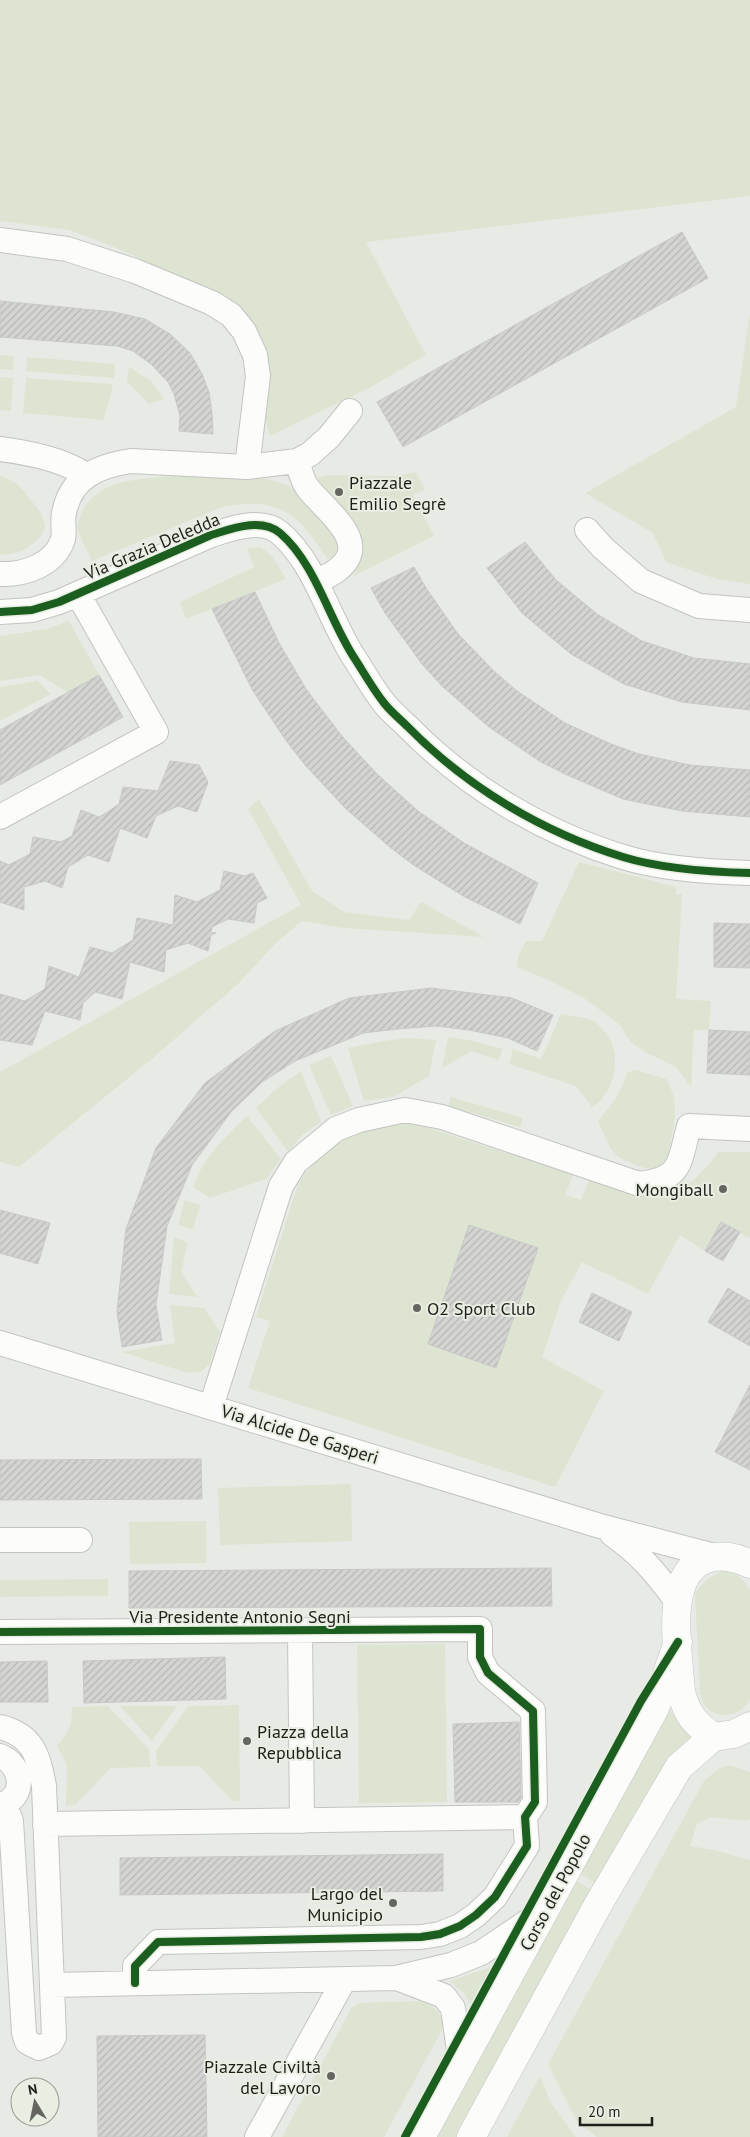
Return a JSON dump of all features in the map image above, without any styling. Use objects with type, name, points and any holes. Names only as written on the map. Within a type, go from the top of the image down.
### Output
[{"type":"street","points":[[0,240],[67,249],[135,271],[212,303],[231,315],[244,331],[255,355],[258,376],[247,467]]},
{"type":"street","points":[[0,574],[34,569],[53,557],[63,539],[64,514],[69,494],[86,474],[112,464],[131,461],[247,467],[297,461],[310,454],[329,437],[350,411]]},
{"type":"street","points":[[0,449],[23,452],[75,467],[86,474]]},
{"type":"street","points":[[297,461],[306,485],[345,529],[351,546],[347,559],[337,570],[316,582]]},
{"type":"street","name":"Via Grazia Deledda","points":[[0,612],[32,610],[78,594],[237,526],[259,525],[278,531],[292,546],[316,582],[341,639],[384,704],[433,753],[485,792],[551,829],[624,857],[701,872],[750,873]]},
{"type":"street","points":[[587,530],[603,548],[641,581],[699,606],[750,610]]},
{"type":"street","points":[[0,817],[156,732],[78,594]]},
{"type":"street","points":[[211,1407],[280,1186],[296,1162],[336,1129],[358,1120],[405,1110],[442,1117],[640,1184],[655,1182],[669,1176],[678,1168],[689,1126],[750,1129]]},
{"type":"street","name":"Via Alcide De Gasperi","points":[[0,1343],[600,1526],[738,1557]]},
{"type":"street","points":[[600,1526],[634,1550],[653,1570],[676,1600]]},
{"type":"street","points":[[0,1540],[80,1540]]},
{"type":"street","points":[[713,1737],[694,1722],[684,1705],[681,1692],[676,1600],[680,1584],[688,1571],[698,1562],[738,1557]]},
{"type":"street","name":"Via Presidente Antonio Segni","points":[[0,1632],[480,1629],[480,1658],[488,1673],[533,1711],[535,1802],[525,1817]]},
{"type":"street","points":[[300,1631],[302,1820]]},
{"type":"street","name":"Corso del Popolo","points":[[421,2137],[462,2065],[655,1708],[678,1642]]},
{"type":"street","points":[[471,2137],[599,1903],[679,1767],[713,1737],[734,1734],[750,1726]]},
{"type":"street","points":[[0,1727],[15,1731],[31,1744],[40,1764],[44,1786],[44,1824],[54,2037],[51,2043],[39,2048],[33,2047],[27,2042],[24,2033],[11,1821],[2,1804],[13,1798],[18,1788],[19,1778],[17,1769],[10,1761],[0,1756]]},
{"type":"street","points":[[44,1824],[525,1817],[527,1846],[495,1897],[476,1914],[447,1931],[421,1937],[158,1942],[135,1966],[135,1983]]},
{"type":"street","points":[[52,1985],[396,1978],[451,1965],[481,1953],[546,1909]]},
{"type":"street","points":[[396,1978],[423,1986],[444,1996],[453,2008],[462,2065]]},
{"type":"street","points":[[257,2137],[344,1980]]},
{"type":"green space","points":[[0,0],[750,0],[750,196],[366,242],[426,355],[369,388],[270,436],[237,307],[124,251],[70,230],[0,221]]},
{"type":"green space","points":[[750,313],[750,584],[717,579],[666,562],[653,533],[585,493],[736,407]]},
{"type":"green space","points":[[0,355],[14,356],[13,370],[0,369]]},
{"type":"green space","points":[[27,357],[115,364],[114,378],[26,371]]},
{"type":"green space","points":[[129,367],[151,381],[164,399],[149,404],[127,382]]},
{"type":"green space","points":[[0,377],[13,378],[11,411],[0,410]]},
{"type":"green space","points":[[26,378],[113,384],[104,420],[23,413]]},
{"type":"green space","points":[[416,472],[425,489],[413,495],[434,536],[354,576],[360,552],[357,527],[348,512],[320,487],[317,482],[319,477],[328,475],[395,476]]},
{"type":"green space","points":[[0,476],[17,484],[39,511],[45,526],[42,535],[25,549],[16,553],[0,555]]},
{"type":"green space","points":[[174,476],[252,477],[281,483],[294,490],[319,515],[331,529],[339,546],[335,554],[328,560],[307,530],[285,512],[258,504],[242,504],[222,507],[92,561],[78,529],[83,510],[91,499],[111,486],[123,482]]},
{"type":"green space","points":[[260,547],[272,557],[286,579],[186,619],[180,602],[254,567],[247,549]]},
{"type":"green space","points":[[69,621],[99,675],[68,693],[40,675],[0,681],[0,636],[47,629]]},
{"type":"green space","points":[[37,681],[51,694],[0,721],[0,687]]},
{"type":"green space","points":[[259,799],[312,891],[344,912],[409,920],[421,902],[484,937],[344,928],[302,921],[276,943],[238,984],[154,1057],[19,1167],[0,1162],[0,1072],[301,905],[248,809]]},
{"type":"green space","points":[[579,862],[676,887],[676,895],[682,894],[676,999],[711,1001],[709,1030],[694,1030],[691,1087],[676,1067],[643,1051],[630,1041],[619,1024],[584,998],[549,980],[517,967],[518,957],[526,941],[542,941]]},
{"type":"green space","points":[[561,1014],[592,1020],[610,1039],[614,1049],[615,1060],[612,1082],[607,1092],[592,1107],[576,1086],[509,1064],[513,1049],[541,1059]]},
{"type":"green space","points":[[448,1037],[503,1049],[498,1060],[471,1051],[442,1068]]},
{"type":"green space","points":[[407,1038],[436,1040],[429,1076],[393,1097],[364,1101],[348,1048]]},
{"type":"green space","points":[[331,1056],[353,1106],[331,1115],[309,1065]]},
{"type":"green space","points":[[636,1070],[666,1079],[675,1103],[673,1130],[668,1155],[660,1166],[654,1168],[636,1165],[616,1155],[609,1146],[598,1121],[616,1098],[627,1073]]},
{"type":"green space","points":[[301,1071],[321,1122],[302,1135],[288,1152],[256,1108],[276,1089]]},
{"type":"green space","points":[[451,1097],[523,1118],[520,1127],[448,1106]]},
{"type":"green space","points":[[247,1116],[281,1159],[266,1179],[210,1198],[193,1187],[197,1176],[215,1148]]},
{"type":"green space","name":"O2 Sport Club","points":[[414,1123],[573,1175],[565,1195],[581,1200],[589,1180],[640,1196],[660,1198],[669,1196],[692,1181],[718,1152],[750,1152],[750,1238],[721,1222],[705,1251],[680,1235],[648,1294],[582,1262],[561,1301],[542,1357],[604,1391],[555,1487],[248,1388],[270,1321],[256,1317],[297,1187],[308,1170],[320,1157],[332,1146],[346,1138],[377,1127]]},
{"type":"green space","points":[[185,1200],[200,1205],[193,1229],[178,1225]]},
{"type":"green space","points":[[174,1237],[188,1243],[181,1272],[197,1297],[169,1294]]},
{"type":"green space","points":[[170,1305],[204,1308],[220,1332],[210,1364],[200,1372],[188,1373],[122,1352],[175,1343]]},
{"type":"green space","points":[[351,1484],[352,1541],[220,1545],[218,1488]]},
{"type":"green space","points":[[206,1521],[206,1563],[130,1564],[129,1522]]},
{"type":"green space","points":[[722,1571],[739,1576],[750,1591],[750,1699],[736,1713],[730,1715],[718,1714],[706,1707],[700,1693],[695,1594],[707,1580]]},
{"type":"green space","points":[[108,1579],[108,1596],[0,1597],[0,1580]]},
{"type":"green space","points":[[445,1644],[447,1802],[359,1803],[357,1645]]},
{"type":"green space","points":[[239,1705],[240,1801],[233,1801],[199,1766],[157,1766],[156,1751],[188,1706]]},
{"type":"green space","points":[[666,1705],[691,1737],[650,1787],[597,1884],[580,1874]]},
{"type":"green space","points":[[108,1706],[149,1749],[150,1767],[111,1768],[75,1805],[66,1806],[67,1765],[57,1746],[69,1728],[72,1707]]},
{"type":"green space","points":[[120,1706],[177,1706],[152,1741]]},
{"type":"green space","points":[[729,1765],[750,1772],[750,1819],[746,1821],[711,1817],[697,1824],[690,1846],[714,1850],[750,1860],[750,2137],[597,2137],[577,2122],[548,2064],[704,1781],[718,1769]]},
{"type":"green space","points":[[577,1881],[593,1891],[456,2137],[436,2137]]},
{"type":"green space","points":[[491,1967],[470,2005],[466,1995],[450,1981]]},
{"type":"green space","points":[[419,2001],[437,2010],[443,2022],[443,2028],[384,2137],[282,2137],[352,2007],[359,2003]]},
{"type":"green space","points":[[540,2076],[550,2101],[576,2137],[507,2137]]},
{"type":"building","points":[[682,232],[708,278],[403,447],[377,402]]},
{"type":"building","points":[[0,301],[114,312],[145,319],[170,334],[190,353],[202,374],[209,392],[213,434],[179,431],[180,416],[174,394],[168,382],[151,364],[133,351],[117,346],[0,337]]},
{"type":"building","points":[[525,542],[556,580],[597,614],[642,641],[694,658],[750,664],[750,710],[682,702],[624,684],[571,654],[522,613],[487,568]]},
{"type":"building","points":[[414,567],[458,634],[495,672],[517,691],[565,723],[611,744],[639,754],[690,765],[750,770],[750,817],[682,811],[623,799],[541,762],[489,727],[443,687],[422,664],[385,613],[371,588]]},
{"type":"building","points":[[255,592],[279,643],[306,689],[341,735],[377,774],[418,811],[464,843],[538,883],[520,924],[465,897],[415,866],[345,808],[305,765],[253,691],[212,609]]},
{"type":"building","points":[[99,675],[123,717],[0,785],[0,730]]},
{"type":"building","points":[[170,761],[199,765],[208,782],[197,812],[178,806],[156,816],[147,838],[120,828],[109,862],[88,855],[68,867],[62,888],[45,881],[24,887],[24,910],[0,902],[0,861],[9,865],[30,854],[33,837],[61,842],[72,836],[81,810],[99,817],[119,804],[123,787],[158,791]]},
{"type":"building","points":[[224,871],[245,876],[253,873],[267,898],[257,903],[254,923],[228,919],[212,927],[211,932],[216,933],[211,935],[208,951],[188,943],[166,950],[164,972],[130,962],[122,999],[95,992],[83,1003],[80,1020],[45,1011],[32,1045],[0,1040],[0,994],[25,1001],[45,989],[49,966],[79,977],[90,947],[112,953],[133,940],[137,918],[173,925],[175,895],[197,902],[220,890]]},
{"type":"building","points":[[714,923],[750,924],[750,968],[714,967]]},
{"type":"building","points":[[431,988],[512,998],[553,1015],[537,1051],[508,1038],[469,1030],[436,1026],[397,1029],[363,1033],[295,1061],[262,1082],[231,1112],[192,1165],[167,1226],[156,1305],[162,1340],[122,1347],[117,1311],[126,1229],[156,1148],[205,1083],[275,1031],[349,998]]},
{"type":"building","points":[[709,1030],[750,1032],[750,1075],[707,1073]]},
{"type":"building","points":[[0,1210],[50,1223],[38,1264],[0,1253]]},
{"type":"building","points":[[721,1222],[740,1232],[723,1261],[705,1251]]},
{"type":"building","points":[[469,1225],[538,1248],[496,1368],[428,1344]]},
{"type":"building","points":[[728,1288],[750,1301],[750,1346],[708,1322]]},
{"type":"building","points":[[592,1293],[632,1312],[619,1341],[579,1322]]},
{"type":"building","points":[[750,1385],[750,1470],[715,1452]]},
{"type":"building","points":[[201,1459],[202,1499],[0,1500],[0,1460]]},
{"type":"building","points":[[551,1568],[552,1606],[129,1608],[129,1571]]},
{"type":"building","points":[[225,1657],[226,1699],[84,1703],[83,1661]]},
{"type":"building","points":[[47,1661],[48,1702],[0,1702],[0,1662]]},
{"type":"building","points":[[519,1722],[521,1798],[518,1802],[455,1802],[453,1724]]},
{"type":"building","points":[[443,1854],[443,1891],[120,1895],[120,1858]]},
{"type":"building","points":[[205,2035],[207,2137],[98,2137],[97,2036]]},
{"type":"cycle path","points":[[0,612],[32,610],[59,602],[211,535],[246,526],[255,525],[272,528],[280,533],[303,560],[313,576],[346,644],[384,703],[431,749],[481,788],[535,821],[593,847],[623,857],[686,869],[750,873]]},
{"type":"cycle path","points":[[0,1632],[480,1629],[480,1657],[488,1673],[533,1711],[535,1802],[525,1817],[527,1846],[495,1897],[476,1915],[460,1926],[440,1934],[421,1937],[158,1942],[135,1966],[135,1983]]},
{"type":"cycle path","points":[[405,2137],[641,1701],[678,1642]]},
{"type":"place","name":"Piazzale Emilio Segrè","points":[[339,492]]},
{"type":"place","name":"Mongiball","points":[[723,1189]]},
{"type":"place","name":"O2 Sport Club","points":[[417,1308]]},
{"type":"place","name":"Piazza della Repubblica","points":[[247,1741]]},
{"type":"place","name":"Largo del Municipio","points":[[393,1903]]},
{"type":"place","name":"Piazzale Civiltà del Lavoro","points":[[331,2076]]}]
